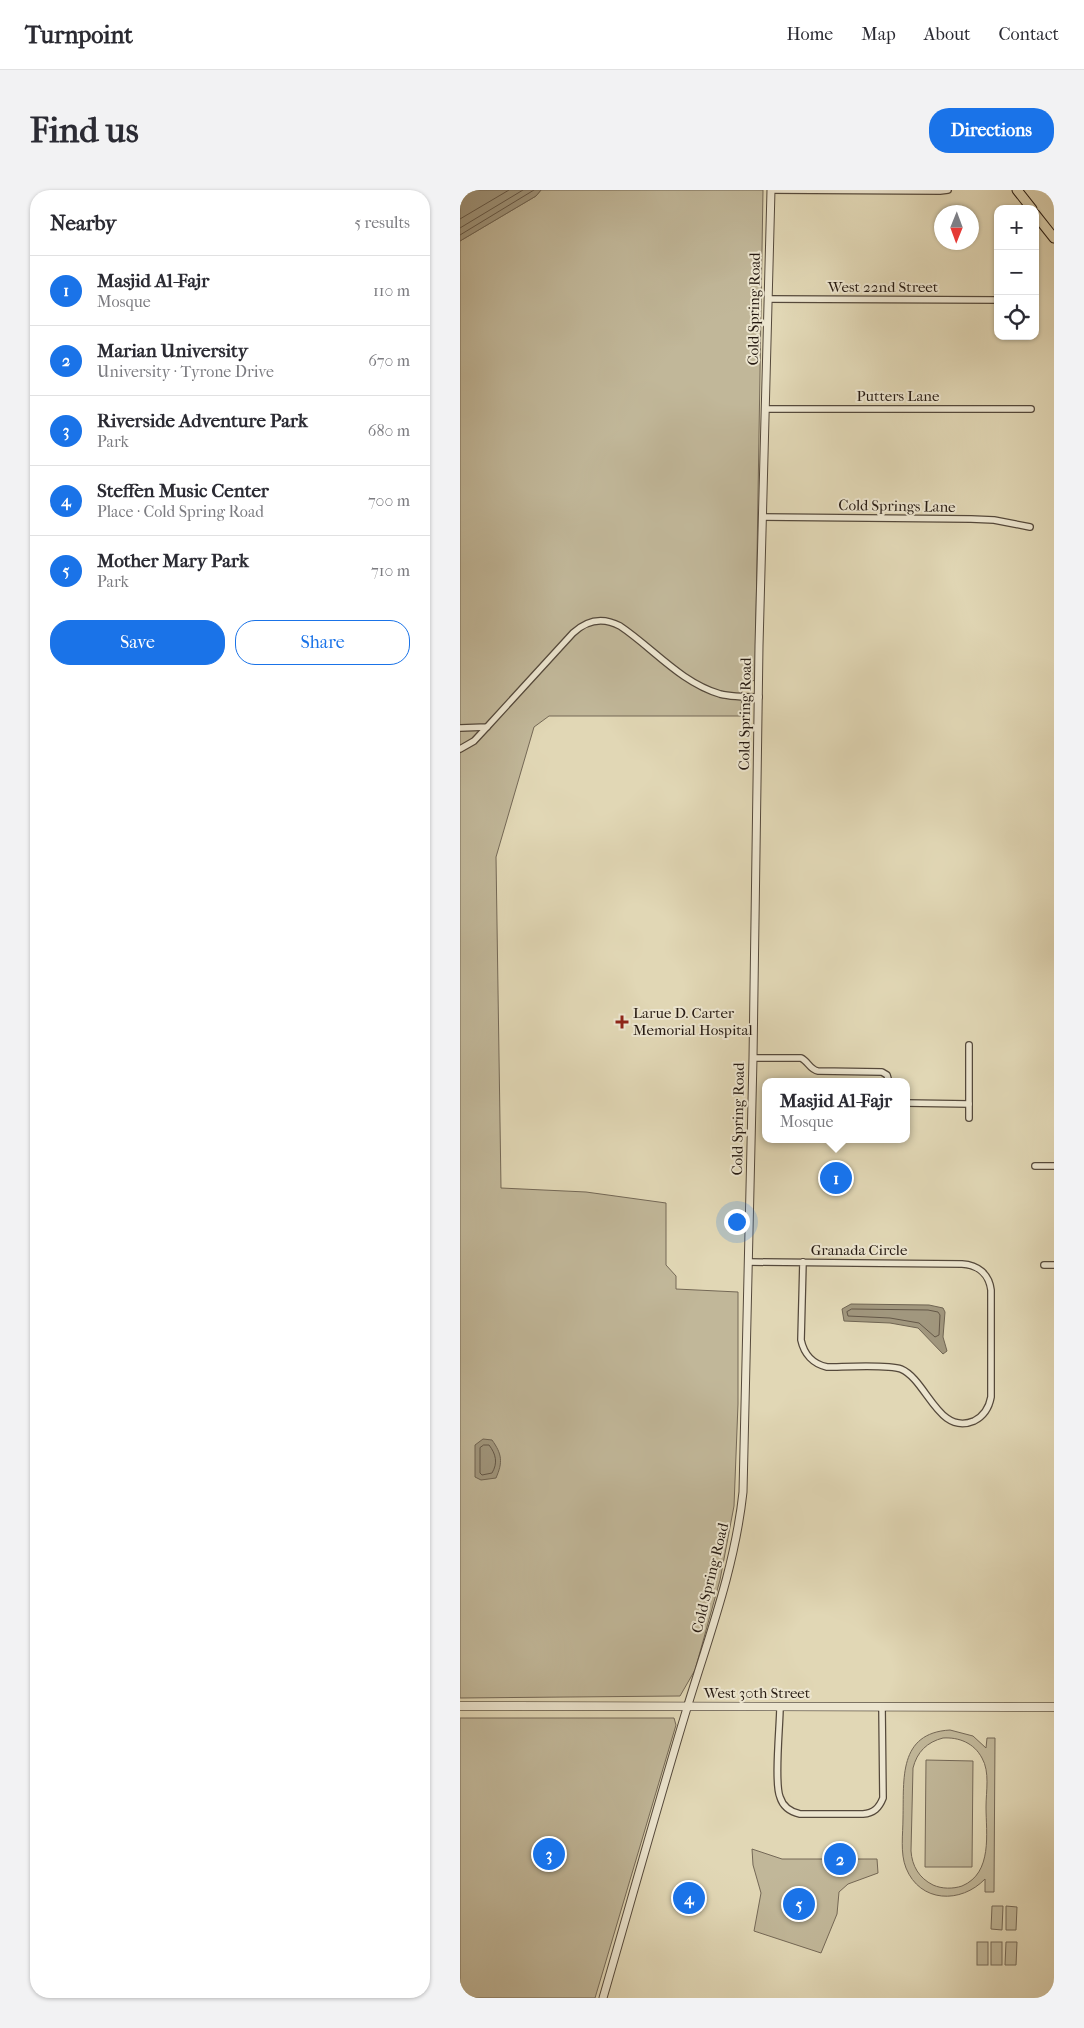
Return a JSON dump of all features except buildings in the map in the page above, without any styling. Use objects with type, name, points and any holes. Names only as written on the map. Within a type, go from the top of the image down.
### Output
[{"type":"main road","points":[[1017,190],[1029,205]]},
{"type":"main road","points":[[1039,219],[1054,238]]},
{"type":"main road","name":"West 30th Street","points":[[460,1706],[1054,1707]]},
{"type":"street","points":[[770,190],[940,192],[948,190]]},
{"type":"street","name":"Cold Spring Road","points":[[602,1998],[688,1706],[722,1600],[732,1563],[740,1519],[744,1465],[770,190]]},
{"type":"street","name":"West 22nd Street","points":[[768,299],[994,300]]},
{"type":"street","name":"Putters Lane","points":[[766,409],[1031,409]]},
{"type":"street","name":"Cold Springs Lane","points":[[763,517],[971,519],[994,520],[1030,527]]},
{"type":"street","points":[[460,749],[474,741],[573,633],[585,624],[597,621],[612,622],[622,627],[675,669],[716,692],[730,696],[759,697]]},
{"type":"street","points":[[460,728],[487,727]]},
{"type":"street","points":[[968,1118],[969,1045]]},
{"type":"street","points":[[753,1058],[800,1058],[807,1062],[812,1069],[818,1071],[882,1072],[888,1078]]},
{"type":"street","points":[[910,1103],[969,1104]]},
{"type":"street","points":[[1035,1166],[1054,1166]]},
{"type":"street","name":"Granada Circle","points":[[748,1262],[803,1262],[970,1264],[984,1273],[992,1290],[991,1397],[988,1409],[972,1422],[956,1422],[948,1419],[938,1411],[914,1378],[898,1368],[827,1367],[813,1361],[807,1354],[801,1340],[803,1262]]},
{"type":"street","points":[[1044,1265],[1054,1265]]},
{"type":"street","points":[[780,1707],[778,1791],[784,1805],[800,1814],[863,1814],[877,1809],[883,1798],[882,1707]]},
{"type":"shaded area","points":[[541,190],[763,190],[755,680],[742,685],[741,716],[549,716],[534,727],[496,857],[501,1188],[586,1192],[666,1203],[666,1265],[676,1276],[676,1289],[738,1292],[738,1404],[734,1506],[720,1580],[695,1670],[680,1696],[460,1698],[460,241],[536,196]]},
{"type":"shaded area","points":[[460,1718],[674,1718],[676,1725],[595,1998],[460,1998]]},
{"type":"shaded area","points":[[950,1730],[973,1736],[986,1748],[987,1738],[995,1738],[994,1892],[985,1892],[985,1879],[964,1893],[953,1896],[931,1893],[921,1888],[912,1880],[906,1868],[902,1843],[903,1788],[907,1760],[921,1740],[933,1733]],"holes":[[[949,1738],[966,1742],[975,1748],[984,1763],[987,1782],[987,1840],[983,1862],[979,1872],[972,1880],[955,1888],[933,1885],[924,1879],[915,1867],[911,1851],[913,1768],[915,1762],[924,1748],[932,1742]]]},
{"type":"shaded area","points":[[926,1760],[973,1761],[972,1867],[925,1867]]},
{"type":"shaded area","points":[[752,1849],[782,1859],[877,1859],[878,1873],[848,1884],[839,1892],[837,1914],[821,1953],[754,1931],[761,1893],[753,1865]]},
{"type":"shaded area","points":[[992,1906],[1003,1906],[1002,1930],[991,1929]]},
{"type":"shaded area","points":[[1006,1906],[1017,1907],[1016,1930],[1006,1930]]},
{"type":"shaded area","points":[[977,1942],[988,1942],[988,1965],[977,1965]]},
{"type":"shaded area","points":[[991,1942],[1002,1942],[1002,1965],[991,1965]]},
{"type":"shaded area","points":[[1006,1942],[1017,1942],[1016,1965],[1005,1965]]},
{"type":"water","points":[[460,190],[541,190],[536,196],[460,241]]},
{"type":"water","points":[[851,1304],[929,1305],[943,1308],[945,1312],[943,1337],[947,1351],[943,1354],[918,1328],[890,1323],[844,1321],[842,1309]]},
{"type":"water","points":[[483,1439],[492,1440],[500,1454],[500,1467],[496,1478],[481,1480],[475,1477],[475,1445]]},
{"type":"place","name":"Larue D. Carter Memorial Hospital","points":[[622,1022]]},
{"type":"place","name":"Masjid Al-Fajr","points":[[836,1178]]},
{"type":"place","name":"Riverside Adventure Park","points":[[549,1854]]},
{"type":"place","name":"Marian University","points":[[840,1859]]},
{"type":"place","name":"Steffen Music Center","points":[[689,1898]]},
{"type":"place","name":"Mother Mary Park","points":[[799,1904]]}]
